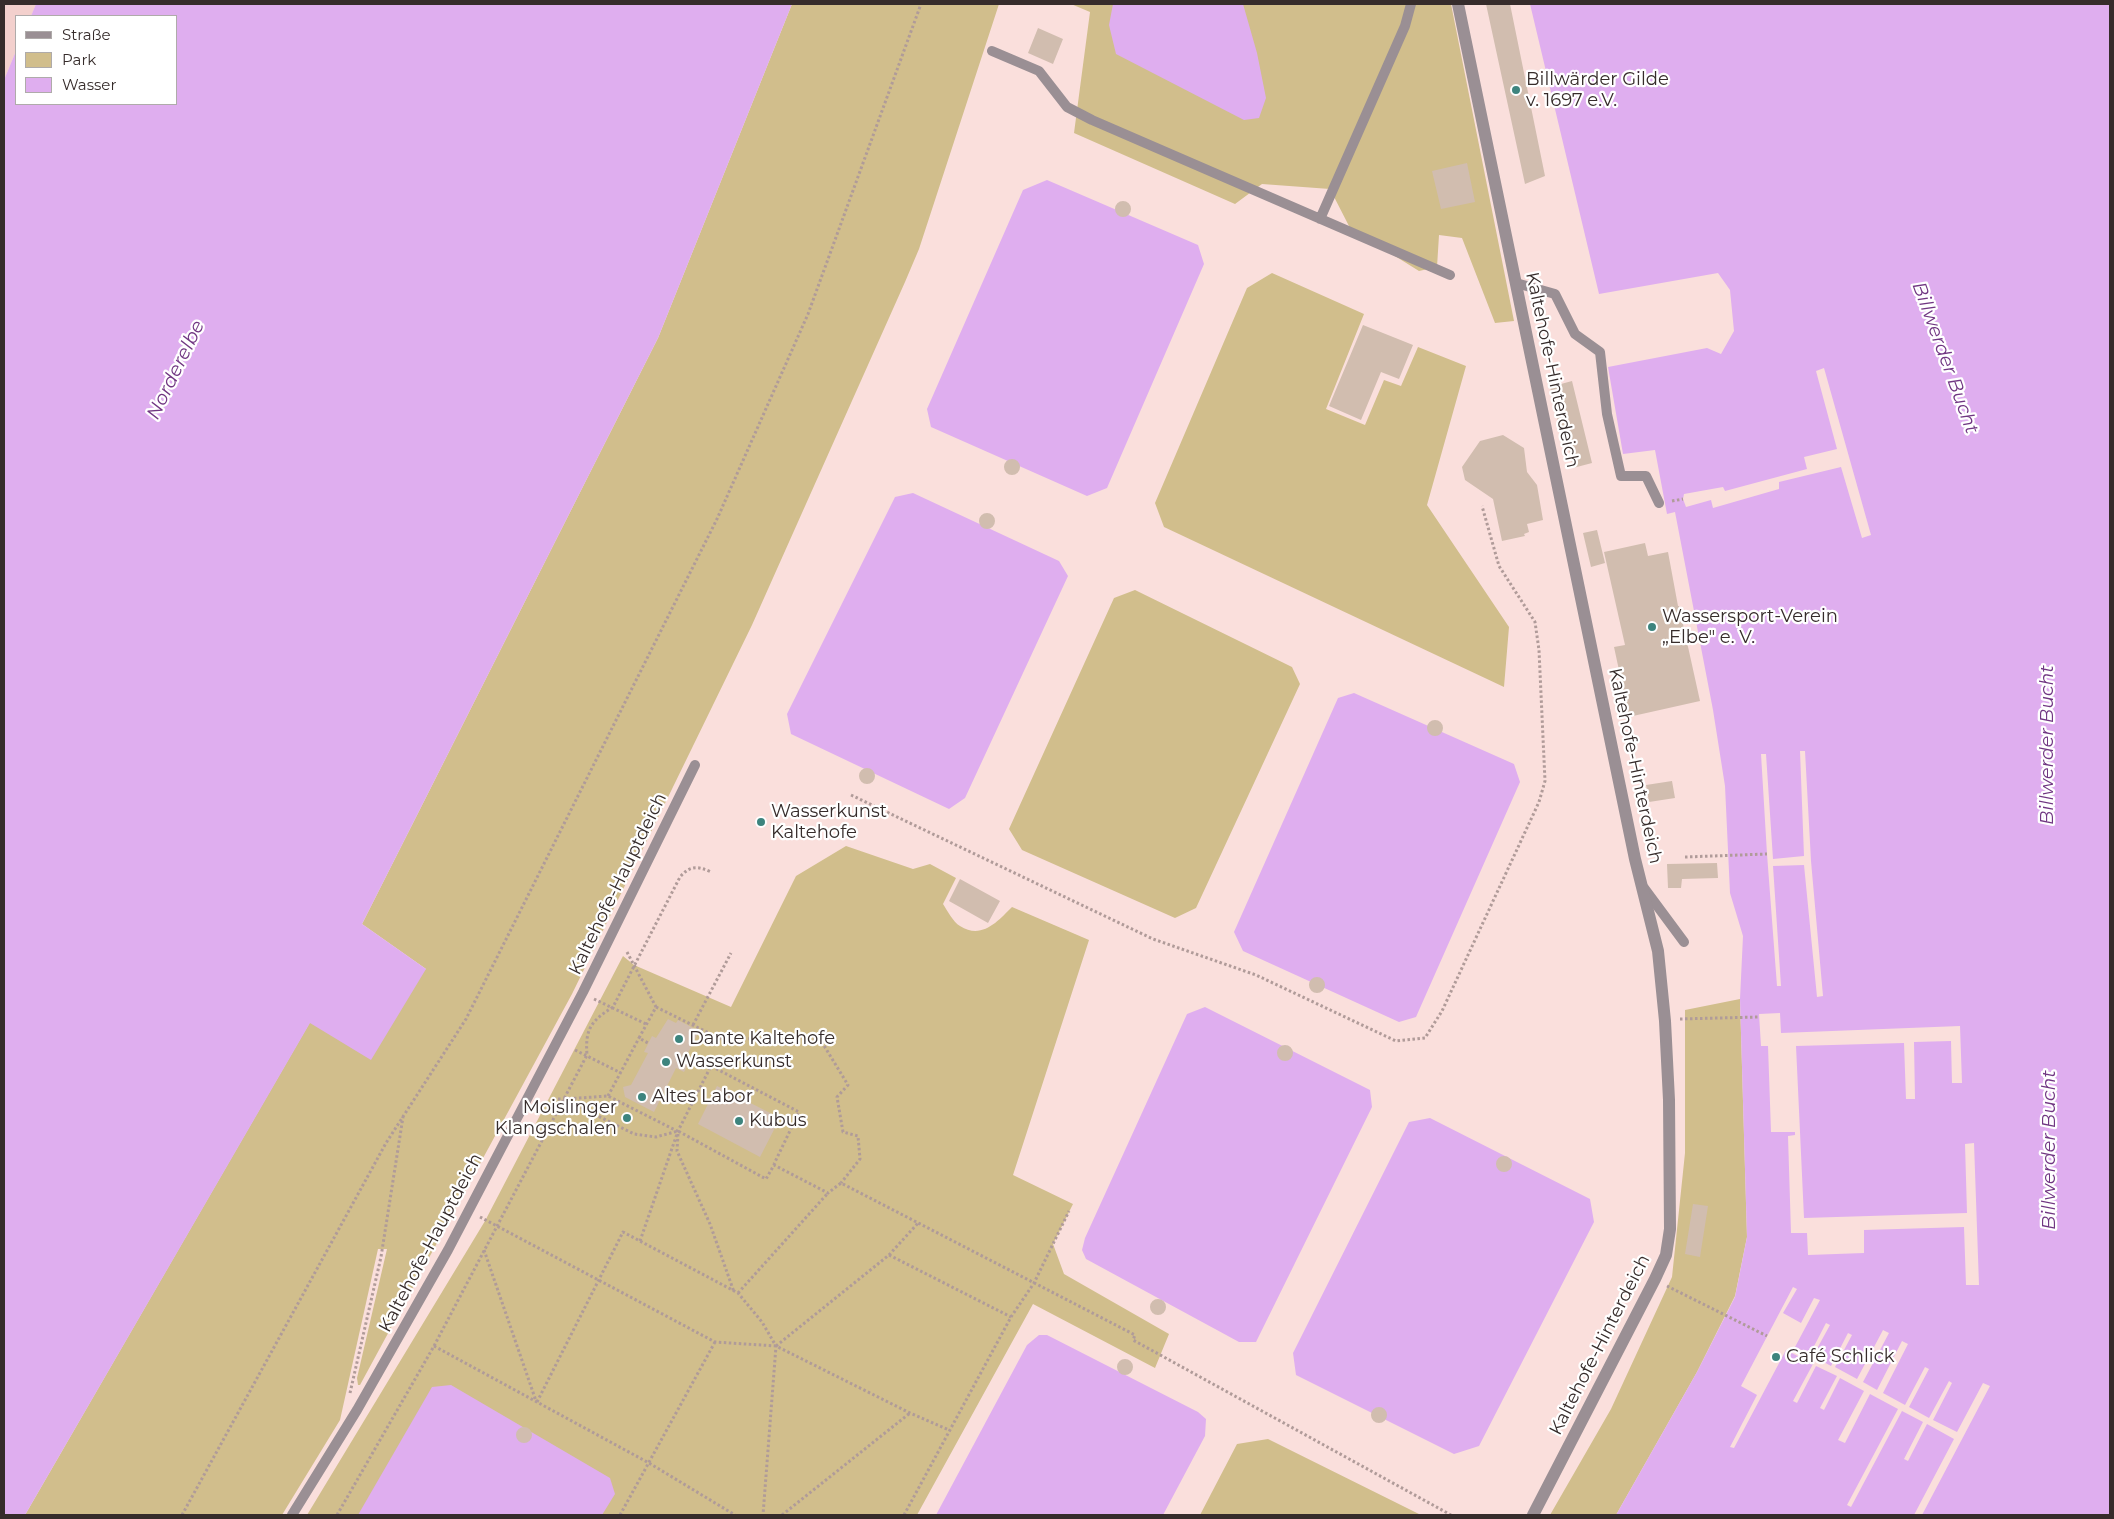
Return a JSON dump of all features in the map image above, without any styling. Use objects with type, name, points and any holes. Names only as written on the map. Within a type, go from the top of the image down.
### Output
[{"type":"street","name":"Kaltehofe-Hinterdeich","points":[[1458,4],[1633,849],[1658,950],[1665,1021],[1669,1100],[1670,1229],[1666,1255],[1533,1515]]},
{"type":"lane","points":[[1320,219],[1406,26],[1411,4]]},
{"type":"lane","points":[[992,51],[1039,71],[1067,107],[1092,120],[1450,275]]},
{"type":"lane","points":[[1516,282],[1555,294],[1575,334],[1600,352],[1608,414],[1621,476],[1646,476],[1659,503]]},
{"type":"lane","name":"Kaltehofe-Hauptdeich","points":[[292,1515],[357,1410],[448,1250],[583,992],[695,765]]},
{"type":"lane","points":[[1643,887],[1684,942]]},
{"type":"path","points":[[182,1515],[386,1143],[466,1019],[717,520],[808,314],[921,4]]},
{"type":"path","points":[[851,796],[1153,939],[1256,975],[1396,1041],[1425,1038],[1442,1011],[1539,802],[1545,781],[1540,650],[1535,622],[1499,566],[1482,506]]},
{"type":"path","points":[[1685,857],[1767,854]]},
{"type":"path","points":[[337,1515],[434,1346],[587,1056],[586,1040],[591,1025],[598,1016],[613,1007],[680,877],[686,870],[694,867],[711,872]]},
{"type":"path","points":[[627,952],[656,1006],[723,1040],[785,1037],[820,1039],[848,1085],[837,1098],[843,1132],[858,1136],[860,1159],[841,1183],[828,1193],[736,1292]]},
{"type":"path","points":[[693,1026],[731,953]]},
{"type":"path","points":[[583,992],[646,1024]]},
{"type":"path","points":[[608,1096],[656,1006]]},
{"type":"path","points":[[1675,1020],[1759,1017]]},
{"type":"path","points":[[639,1038],[648,1043]]},
{"type":"path","points":[[575,1050],[621,1073]]},
{"type":"path","points":[[553,1099],[608,1096],[678,1131],[766,1179],[799,1112],[711,1066],[678,1131],[640,1241]]},
{"type":"path","points":[[564,1099],[634,1134],[656,1137],[678,1131]]},
{"type":"path","points":[[357,1410],[351,1402],[350,1387],[381,1257],[404,1114]]},
{"type":"path","points":[[678,1131],[677,1151],[710,1224],[736,1292],[762,1322],[776,1346],[763,1515]]},
{"type":"path","points":[[774,1164],[828,1193]]},
{"type":"path","points":[[841,1183],[1135,1334],[1133,1340],[1451,1515]]},
{"type":"path","points":[[904,1515],[1011,1317],[1034,1283],[1069,1211]]},
{"type":"path","points":[[776,1346],[889,1255],[919,1222]]},
{"type":"path","points":[[496,1227],[715,1342],[776,1346],[910,1413],[949,1430]]},
{"type":"path","points":[[537,1402],[597,1280],[623,1232],[736,1292]]},
{"type":"path","points":[[484,1250],[537,1402]]},
{"type":"path","points":[[889,1255],[1011,1317]]},
{"type":"path","points":[[1669,1287],[1767,1336]]},
{"type":"path","points":[[620,1515],[715,1342]]},
{"type":"path","points":[[434,1346],[649,1463],[735,1515]]},
{"type":"path","points":[[782,1515],[910,1413]]},
{"type":"shaded area","points":[[4,4],[36,4],[31,15],[15,15],[15,53],[4,80]]},
{"type":"green space","points":[[792,4],[999,4],[919,249],[905,282],[752,625],[572,994],[360,1385],[358,1385],[357,1378],[387,1249],[378,1249],[340,1420],[282,1515],[25,1515],[310,1022],[426,969],[362,924],[658,338]]},
{"type":"green space","points":[[1071,4],[1451,4],[1514,321],[1495,323],[1462,238],[1439,235],[1437,267],[1419,271],[1350,228],[1330,189],[1262,184],[1235,204],[1074,133],[1090,12]]},
{"type":"green space","points":[[1272,273],[1364,314],[1326,409],[1365,425],[1384,380],[1401,386],[1418,347],[1466,366],[1427,505],[1509,627],[1504,687],[1164,527],[1155,503],[1247,288]]},
{"type":"green space","points":[[1135,590],[1292,667],[1300,684],[1196,908],[1175,918],[1022,850],[1009,829],[1114,598]]},
{"type":"green space","points":[[846,846],[913,869],[930,864],[956,878],[943,904],[955,922],[968,930],[982,930],[989,927],[1012,907],[1089,940],[1013,1175],[1073,1204],[1053,1244],[1064,1274],[1169,1334],[1155,1368],[1033,1304],[917,1515],[307,1515],[485,1221],[623,956],[634,965],[731,1007],[796,876]]},
{"type":"green space","points":[[1740,999],[1747,1237],[1735,1296],[1697,1372],[1616,1515],[1550,1515],[1611,1409],[1672,1277],[1685,1153],[1685,1010]]},
{"type":"green space","points":[[1268,1439],[1421,1515],[1200,1515],[1237,1444]]},
{"type":"water","name":"Norderelbe","points":[[36,4],[792,4],[658,338],[362,924],[426,969],[371,1060],[310,1023],[25,1515],[4,1515],[4,80],[15,53],[15,105],[178,105],[178,15],[31,15]]},
{"type":"water","points":[[1113,4],[1243,4],[1257,53],[1266,98],[1259,118],[1244,120],[1116,54],[1109,25]]},
{"type":"water","name":"Billwerder Bucht","points":[[1530,4],[2110,4],[2110,1515],[1616,1515],[1697,1372],[1735,1297],[1747,1237],[1740,999],[1743,936],[1730,893],[1725,786],[1713,710],[1675,512],[1667,514],[1655,450],[1623,454],[1608,367],[1707,348],[1721,354],[1734,331],[1730,290],[1718,273],[1599,294]]},
{"type":"water","points":[[1047,180],[1198,245],[1204,264],[1107,488],[1087,496],[931,427],[927,409],[1023,190]]},
{"type":"water","points":[[913,493],[1059,561],[1068,576],[965,798],[949,809],[791,734],[787,714],[895,497]]},
{"type":"water","points":[[1354,693],[1514,764],[1520,782],[1416,1017],[1399,1022],[1243,951],[1234,932],[1338,698]]},
{"type":"water","points":[[1205,1007],[1370,1090],[1372,1107],[1256,1342],[1239,1342],[1086,1259],[1082,1250],[1085,1238],[1187,1014]]},
{"type":"water","points":[[1430,1118],[1590,1199],[1594,1222],[1479,1446],[1454,1454],[1296,1375],[1293,1353],[1409,1122]]},
{"type":"water","points":[[1039,1335],[1047,1335],[1198,1412],[1206,1419],[1205,1436],[1163,1515],[936,1515],[1027,1345]]},
{"type":"water","points":[[451,1385],[610,1478],[615,1494],[602,1515],[358,1515],[432,1387]]},
{"type":"pier","points":[[1824,368],[1871,535],[1862,538],[1841,467],[1779,482],[1779,489],[1713,508],[1711,500],[1686,507],[1683,499],[1684,494],[1723,487],[1725,491],[1807,469],[1804,457],[1837,449],[1816,371]]},
{"type":"pier","points":[[1800,751],[1805,751],[1811,861],[1823,996],[1817,997],[1804,865],[1773,866],[1781,986],[1777,986],[1767,854],[1761,754],[1766,754],[1773,859],[1804,856]]},
{"type":"pier","points":[[1780,1013],[1781,1033],[1960,1026],[1962,1083],[1952,1083],[1951,1041],[1914,1042],[1915,1099],[1906,1099],[1904,1043],[1796,1046],[1804,1218],[1967,1213],[1965,1144],[1974,1143],[1979,1285],[1966,1285],[1964,1227],[1864,1230],[1864,1253],[1808,1255],[1807,1233],[1791,1233],[1788,1136],[1795,1135],[1795,1132],[1771,1132],[1768,1046],[1761,1046],[1759,1014]]},
{"type":"pier","points":[[1793,1287],[1797,1289],[1783,1313],[1801,1323],[1814,1298],[1820,1300],[1795,1347],[1810,1354],[1826,1323],[1830,1325],[1813,1356],[1831,1366],[1848,1333],[1852,1335],[1835,1367],[1857,1379],[1883,1330],[1889,1333],[1863,1382],[1877,1390],[1902,1341],[1908,1344],[1883,1393],[1905,1405],[1925,1367],[1929,1369],[1909,1407],[1929,1418],[1949,1381],[1952,1383],[1933,1420],[1957,1432],[1983,1383],[1990,1386],[1922,1515],[1914,1515],[1954,1439],[1927,1424],[1908,1461],[1904,1459],[1923,1422],[1902,1411],[1851,1507],[1847,1505],[1898,1409],[1870,1394],[1845,1443],[1838,1440],[1864,1391],[1840,1378],[1824,1410],[1820,1408],[1837,1376],[1816,1366],[1797,1403],[1793,1401],[1813,1364],[1786,1350],[1734,1448],[1730,1447],[1757,1395],[1741,1386]]},
{"type":"building","name":"Billwärder Gilde v. 1697 e.V.","points":[[1486,4],[1510,4],[1545,176],[1525,184]]},
{"type":"building","points":[[1038,28],[1063,39],[1053,64],[1028,53]]},
{"type":"building","points":[[1467,163],[1475,202],[1441,209],[1432,171]]},
{"type":"building","points":[[1123,201],[1131,209],[1123,217],[1115,209]]},
{"type":"building","points":[[1363,325],[1413,345],[1399,379],[1381,372],[1361,420],[1329,406]]},
{"type":"building","points":[[1572,381],[1592,463],[1573,468],[1567,440],[1562,441],[1550,387]]},
{"type":"building","points":[[1503,435],[1524,448],[1527,472],[1537,485],[1543,520],[1527,524],[1529,532],[1524,534],[1525,536],[1502,541],[1493,499],[1465,480],[1462,467],[1480,441]]},
{"type":"building","points":[[1012,459],[1020,467],[1012,475],[1004,467]]},
{"type":"building","points":[[987,513],[995,521],[987,529],[979,521]]},
{"type":"building","points":[[1597,530],[1605,563],[1591,567],[1583,533]]},
{"type":"building","name":"Wassersport-Verein „Elbe\" e. V.","points":[[1645,543],[1648,556],[1668,552],[1678,606],[1700,701],[1624,718],[1620,699],[1625,698],[1614,647],[1625,645],[1604,552]]},
{"type":"building","points":[[1435,720],[1443,728],[1435,736],[1427,728]]},
{"type":"building","points":[[867,768],[875,776],[867,784],[859,776]]},
{"type":"building","points":[[1672,781],[1675,798],[1649,802],[1646,785]]},
{"type":"building","points":[[1717,863],[1718,878],[1682,879],[1681,888],[1668,888],[1667,864]]},
{"type":"building","points":[[960,879],[1000,901],[988,923],[949,901]]},
{"type":"building","points":[[1317,977],[1325,985],[1317,993],[1309,985]]},
{"type":"building","name":"Wasserkunst","points":[[668,1019],[676,1023],[678,1020],[699,1031],[687,1055],[692,1057],[684,1072],[676,1068],[654,1112],[625,1097],[623,1087],[631,1085],[648,1053],[644,1052],[652,1036],[656,1038]]},
{"type":"building","points":[[1285,1045],[1293,1053],[1285,1061],[1277,1053]]},
{"type":"building","name":"Kubus","points":[[717,1086],[780,1118],[760,1157],[698,1124]]},
{"type":"building","points":[[1504,1156],[1512,1164],[1504,1172],[1496,1164]]},
{"type":"building","points":[[1693,1204],[1708,1206],[1700,1257],[1685,1254]]},
{"type":"building","points":[[1158,1299],[1166,1307],[1158,1315],[1150,1307]]},
{"type":"building","points":[[1125,1359],[1133,1367],[1125,1375],[1117,1367]]},
{"type":"building","points":[[1379,1407],[1387,1415],[1379,1423],[1371,1415]]},
{"type":"building","points":[[524,1427],[532,1435],[524,1443],[516,1435]]},
{"type":"place","name":"Billwärder Gilde v. 1697 e.V.","points":[[1516,90]]},
{"type":"place","name":"Wassersport-Verein „Elbe\" e. V.","points":[[1652,627]]},
{"type":"place","name":"Wasserkunst Kaltehofe","points":[[761,822]]},
{"type":"place","name":"Dante Kaltehofe","points":[[679,1039]]},
{"type":"place","name":"Wasserkunst","points":[[666,1062]]},
{"type":"place","name":"Altes Labor","points":[[642,1097]]},
{"type":"place","name":"Moislinger Klangschalen","points":[[627,1118]]},
{"type":"place","name":"Kubus","points":[[739,1121]]},
{"type":"place","name":"Café Schlick","points":[[1776,1357]]}]
